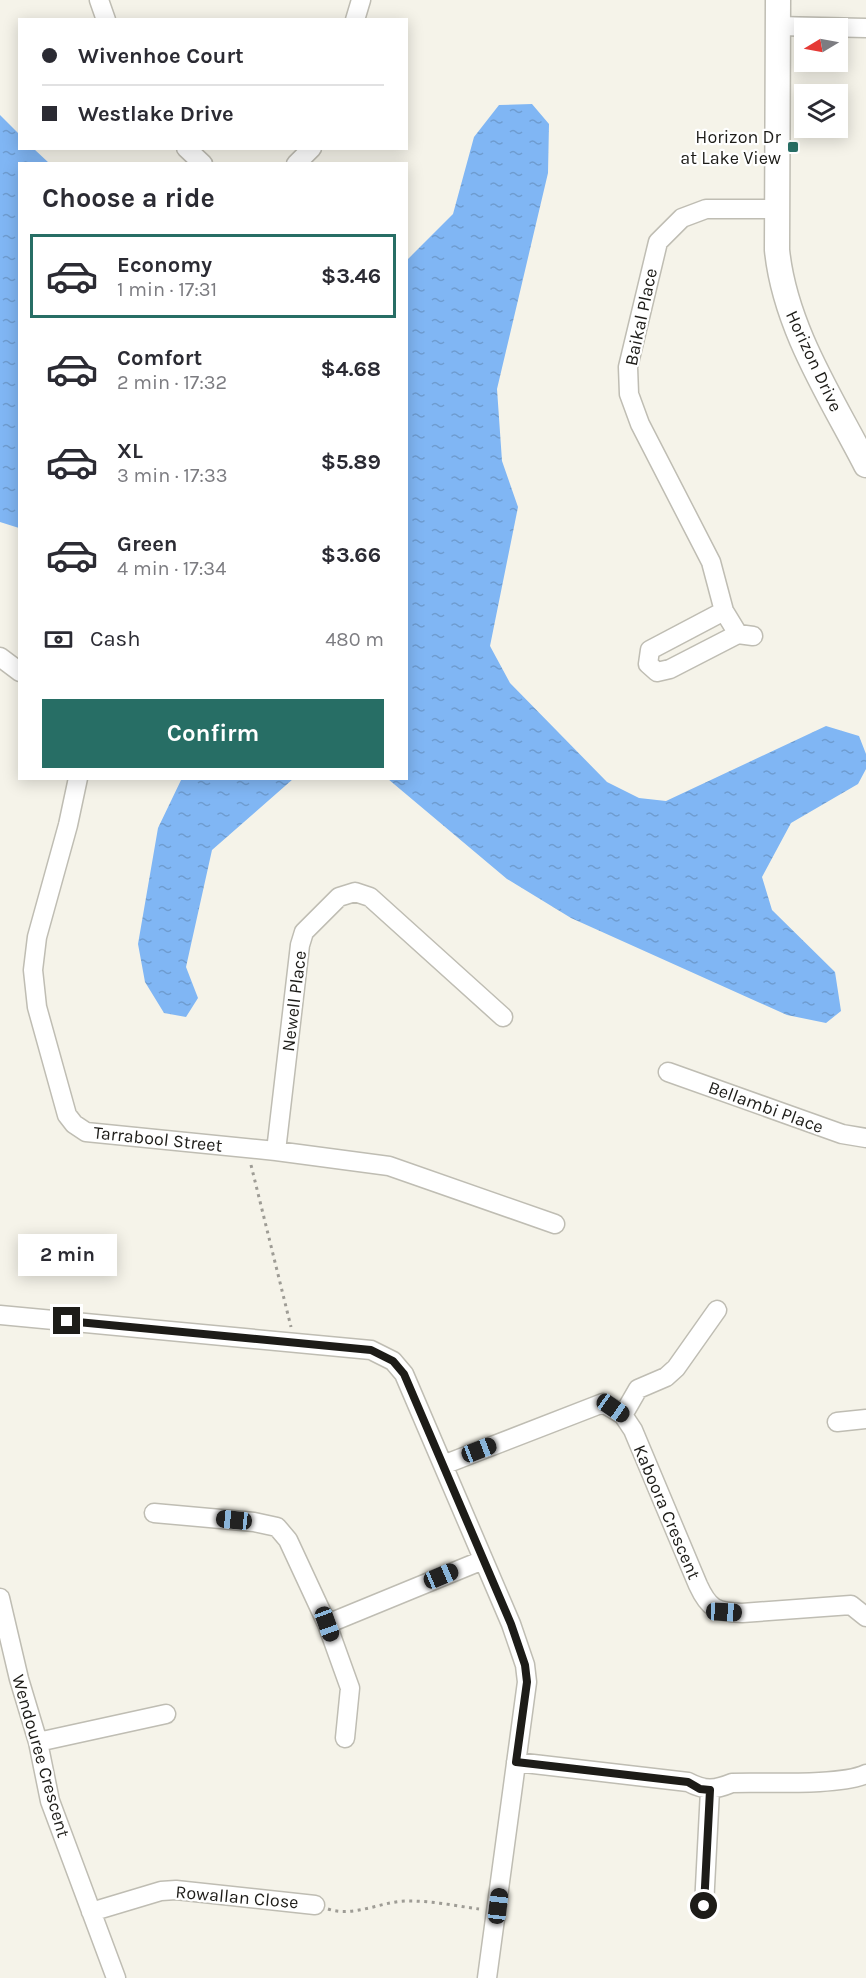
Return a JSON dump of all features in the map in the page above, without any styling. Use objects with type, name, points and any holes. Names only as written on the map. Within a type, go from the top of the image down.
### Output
[{"type":"street","points":[[99,0],[104,18]]},
{"type":"street","points":[[356,18],[362,0]]},
{"type":"street","name":"Horizon Drive","points":[[778,0],[779,271],[787,304],[799,335],[866,465]]},
{"type":"street","points":[[777,26],[866,28]]},
{"type":"street","points":[[188,150],[201,162]]},
{"type":"street","points":[[298,162],[310,150]]},
{"type":"street","name":"Baikal Place","points":[[724,611],[650,650],[648,664],[657,672],[670,669],[746,635],[724,611],[711,562],[640,424],[629,394],[628,367],[658,242],[682,218],[706,209],[777,209]]},
{"type":"street","points":[[0,657],[18,670]]},
{"type":"street","name":"Tarrabool Street","points":[[78,780],[68,825],[37,937],[33,970],[37,1007],[67,1114],[74,1124],[86,1132],[276,1151],[389,1166],[555,1224]]},
{"type":"street","name":"Newell Place","points":[[276,1151],[300,945],[304,932],[339,897],[355,892],[370,897],[503,1017]]},
{"type":"street","name":"Bellambi Place","points":[[668,1072],[842,1134],[866,1138]]},
{"type":"street","points":[[443,1465],[603,1403],[623,1415],[638,1389],[666,1377],[676,1368],[717,1310]]},
{"type":"street","points":[[0,1315],[371,1350],[393,1361],[404,1374],[511,1624],[525,1665],[527,1682],[488,1978]]},
{"type":"street","name":"Kaboora Crescent","points":[[623,1415],[633,1431],[701,1592],[714,1609],[742,1613],[851,1605],[866,1617]]},
{"type":"street","points":[[837,1422],[866,1419]]},
{"type":"street","points":[[154,1512],[254,1522],[277,1527],[288,1540],[327,1624],[350,1688],[345,1738]]},
{"type":"street","points":[[327,1624],[483,1560]]},
{"type":"street","name":"Wendouree Crescent","points":[[0,1598],[19,1679],[38,1742],[50,1801],[116,1978]]},
{"type":"street","points":[[38,1742],[166,1714]]},
{"type":"street","points":[[516,1762],[688,1782],[700,1789],[710,1790],[732,1783],[824,1781],[858,1778],[866,1774]]},
{"type":"street","points":[[704,1906],[710,1790]]},
{"type":"street","name":"Rowallan Close","points":[[91,1912],[161,1891],[176,1890],[315,1905]]},
{"type":"path","points":[[247,1148],[291,1327]]},
{"type":"path","points":[[315,1905],[335,1911],[354,1911],[408,1900],[479,1909]]},
{"type":"water","points":[[532,104],[549,124],[548,173],[497,389],[502,461],[518,507],[490,646],[510,683],[607,782],[639,798],[666,801],[826,726],[859,736],[866,754],[866,769],[858,784],[791,823],[762,877],[772,910],[835,972],[841,1011],[826,1023],[787,1015],[571,918],[507,879],[389,780],[408,780],[408,259],[453,214],[474,137],[499,105]]},
{"type":"water","points":[[0,115],[18,133],[18,150],[35,150],[48,162],[18,162],[18,528],[0,522]]},
{"type":"water","points":[[181,780],[292,780],[212,850],[186,967],[198,998],[186,1017],[164,1013],[145,982],[138,944],[158,828]]},
{"type":"place","name":"Horizon Dr at Lake View","points":[[793,147]]},
{"type":"route","points":[[67,1321],[371,1350],[393,1361],[404,1374],[511,1624],[525,1665],[527,1682],[516,1762],[688,1782],[700,1789],[710,1790],[704,1906]]}]
